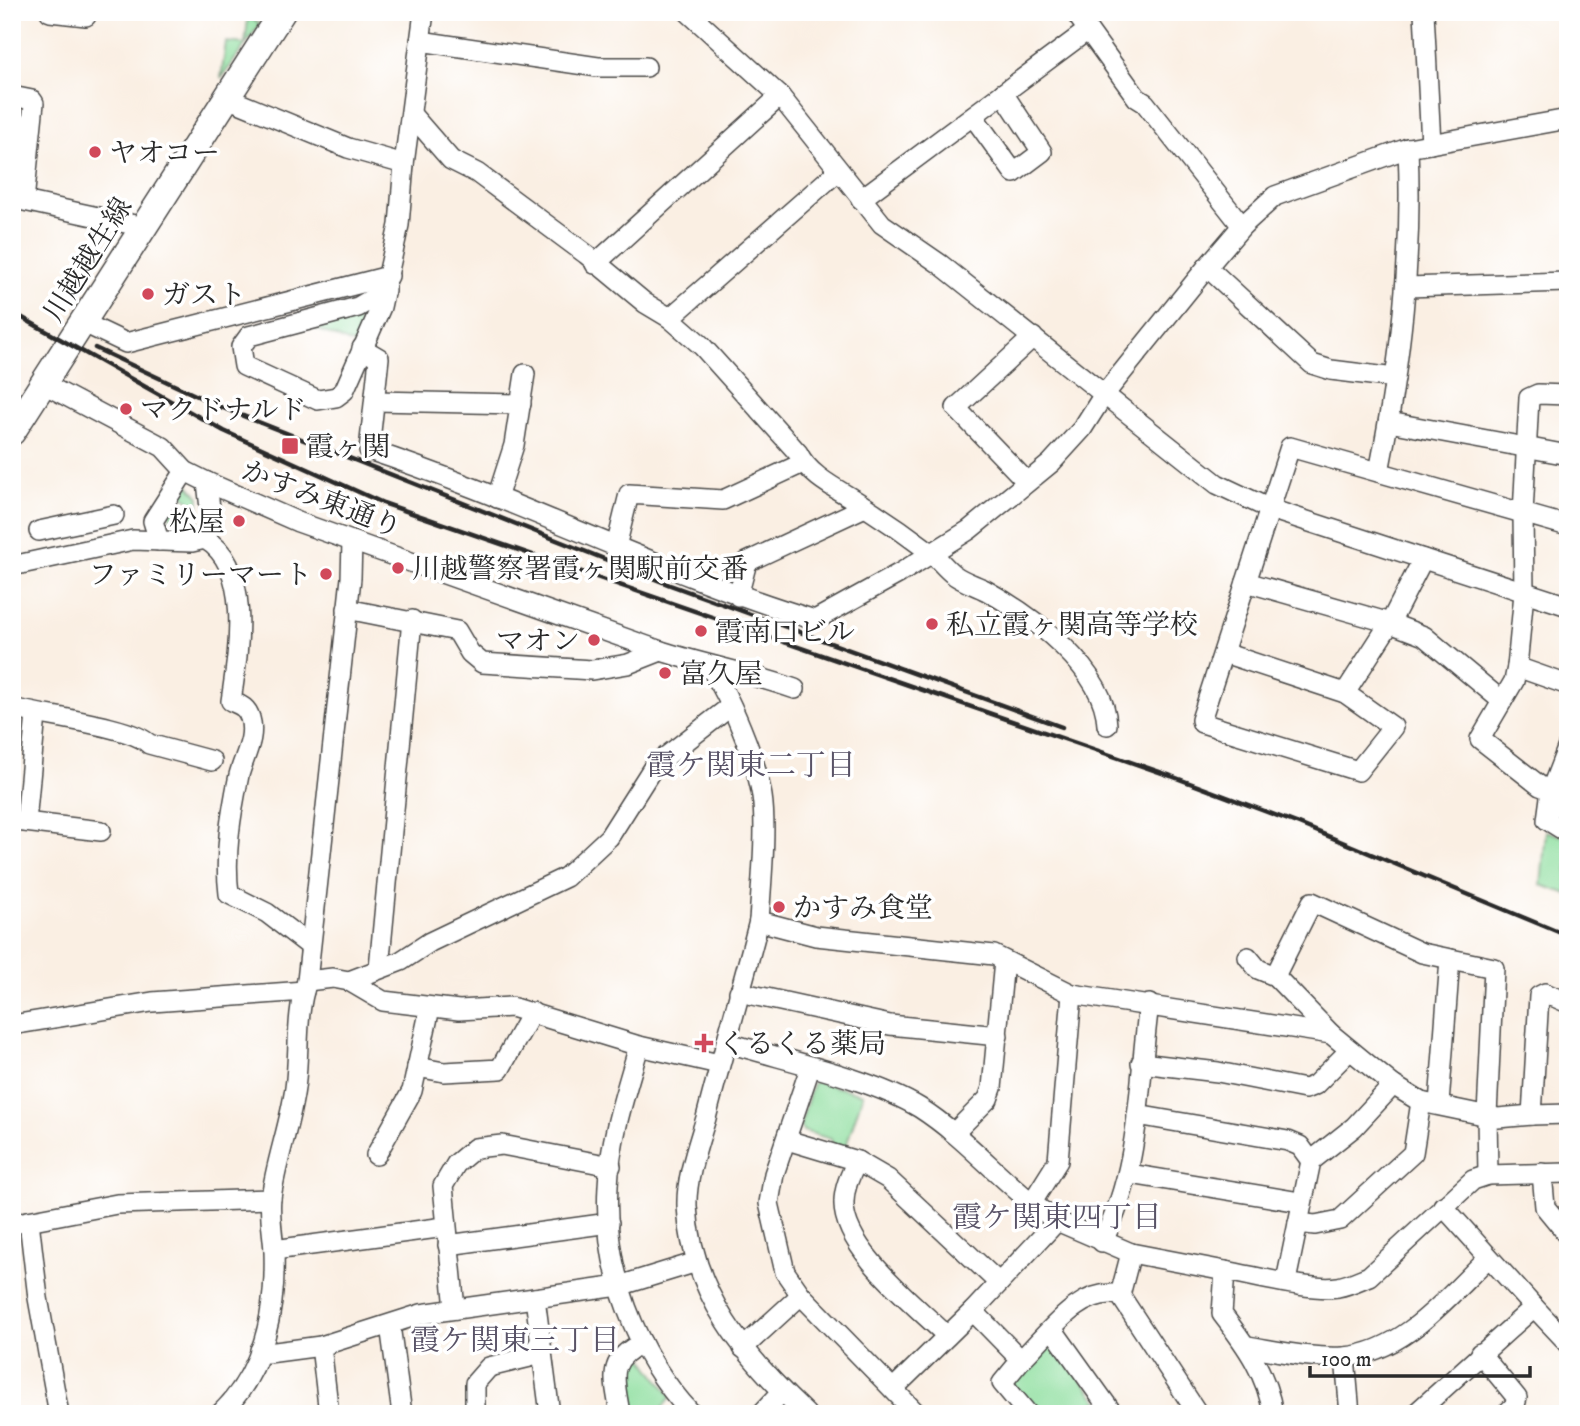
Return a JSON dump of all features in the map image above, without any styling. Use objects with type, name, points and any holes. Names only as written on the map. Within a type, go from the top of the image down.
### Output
[{"type":"main road","name":"川越越生線","points":[[16,420],[44,384],[84,323],[282,12]]},
{"type":"street","points":[[50,12],[86,16],[86,12]]},
{"type":"street","points":[[387,283],[358,307],[256,333],[243,341],[241,347],[244,366],[318,400],[335,397],[344,391],[381,307],[387,283],[399,225],[404,164],[424,12]]},
{"type":"street","points":[[688,12],[780,96],[888,230],[940,264],[1217,484],[1270,509],[1568,606]]},
{"type":"street","points":[[1076,12],[1137,98],[1145,103],[1242,226]]},
{"type":"street","points":[[1424,12],[1431,144]]},
{"type":"street","points":[[861,199],[1088,30]]},
{"type":"street","points":[[420,41],[598,67],[646,67]]},
{"type":"street","points":[[973,116],[1014,173],[1042,152],[1003,93]]},
{"type":"street","points":[[12,96],[32,100],[34,103],[24,201],[144,227]]},
{"type":"street","points":[[595,264],[780,96]]},
{"type":"street","points":[[227,98],[348,148],[404,164]]},
{"type":"street","points":[[411,114],[450,160],[477,173],[670,318],[702,346],[798,453],[803,463],[826,482],[932,553],[954,575],[1026,616],[1069,652],[1093,679],[1107,725]]},
{"type":"street","points":[[362,348],[379,358],[369,450],[497,498],[738,596],[815,620],[969,530],[1051,463],[1082,429],[1103,396],[1207,267],[1242,226],[1275,196],[1408,148],[1568,118]]},
{"type":"street","points":[[1379,472],[1389,422],[1408,287],[1411,217],[1408,148]]},
{"type":"street","points":[[670,318],[838,171]]},
{"type":"street","points":[[1207,267],[1311,364],[1331,370],[1395,378]]},
{"type":"street","points":[[1408,287],[1568,282]]},
{"type":"street","points":[[84,323],[126,343],[387,283]]},
{"type":"street","points":[[1027,482],[956,408],[1032,337]]},
{"type":"street","points":[[497,498],[514,445],[526,374]]},
{"type":"street","name":"かすみ東通り","points":[[44,384],[163,447],[185,471],[206,482],[352,542],[660,651],[709,666],[747,672],[794,689]]},
{"type":"street","points":[[1551,790],[1540,786],[1480,741],[1514,681],[1517,667],[1524,593],[1523,514],[1529,398],[1538,394],[1568,395]]},
{"type":"street","points":[[375,401],[521,404]]},
{"type":"street","points":[[1389,422],[1568,455]]},
{"type":"street","points":[[1224,653],[1345,693],[1393,727],[1358,771],[1202,723],[1224,653],[1246,583],[1290,447],[1568,526]]},
{"type":"street","points":[[616,547],[629,494],[723,500],[803,463]]},
{"type":"street","points":[[159,541],[153,521],[185,471]]},
{"type":"street","points":[[205,538],[211,517],[206,482]]},
{"type":"street","points":[[738,596],[747,562],[865,506]]},
{"type":"street","points":[[39,531],[114,515]]},
{"type":"street","points":[[12,566],[133,540],[192,542],[205,538],[216,545],[237,583],[239,611],[231,701],[246,709],[251,722],[250,746],[240,772],[228,837],[229,894],[267,913],[310,946]]},
{"type":"street","points":[[220,1414],[245,1385],[260,1350],[275,1294],[271,1199],[289,1130],[347,609],[352,542]]},
{"type":"street","points":[[1345,693],[1390,623],[1423,559]]},
{"type":"street","points":[[1246,583],[1390,623],[1424,636],[1502,701]]},
{"type":"street","points":[[347,609],[457,631],[470,653],[482,663],[609,669],[660,651]]},
{"type":"street","points":[[379,968],[412,621]]},
{"type":"street","points":[[709,666],[722,684],[731,706],[762,796],[759,921],[719,1064],[687,1203],[697,1262],[714,1306],[743,1348],[782,1392],[806,1414]]},
{"type":"street","points":[[1517,667],[1568,685]]},
{"type":"street","points":[[349,981],[401,961],[430,942],[566,877],[614,830],[654,766],[731,706]]},
{"type":"street","points":[[12,708],[121,731],[144,738],[149,744],[212,761]]},
{"type":"street","points":[[36,715],[19,821],[101,831]]},
{"type":"street","points":[[1566,754],[1551,790],[1547,820],[1568,832]]},
{"type":"street","points":[[1275,976],[1311,902],[1422,953],[1494,968],[1487,1115],[1488,1175]]},
{"type":"street","points":[[759,921],[816,936],[994,955],[1072,994],[1331,1034]]},
{"type":"street","points":[[1248,957],[1258,969],[1275,976],[1331,1034],[1393,1085],[1430,1103],[1498,1118],[1568,1114]]},
{"type":"street","points":[[1298,1223],[1315,1225],[1340,1220],[1413,1153],[1430,1103],[1450,959]]},
{"type":"street","points":[[954,1133],[988,1099],[992,1088],[1004,961]]},
{"type":"street","points":[[12,1025],[152,1002],[306,986],[333,978],[349,981],[383,1001],[430,1008],[511,1007],[639,1046],[719,1064]]},
{"type":"street","points":[[739,992],[891,1025],[998,1036]]},
{"type":"street","points":[[1532,1115],[1539,996],[1545,993],[1568,1003]]},
{"type":"street","points":[[1031,1204],[1058,1161],[1072,994]]},
{"type":"street","points":[[1102,1242],[1116,1217],[1130,1174],[1149,1004]]},
{"type":"street","points":[[376,1155],[412,1091],[430,1008]]},
{"type":"street","points":[[417,1067],[444,1072],[500,1069],[532,1012]]},
{"type":"street","points":[[726,1042],[892,1095],[919,1108],[954,1133],[1031,1204],[1057,1221],[1102,1242],[1131,1253],[1286,1281],[1337,1287],[1369,1276],[1473,1180],[1488,1175],[1568,1173]]},
{"type":"street","points":[[639,1046],[620,1111],[611,1166],[609,1223],[618,1286],[642,1343],[675,1396],[692,1414]]},
{"type":"street","points":[[1141,1063],[1218,1072],[1305,1089],[1315,1085],[1350,1050]]},
{"type":"street","points":[[810,1068],[788,1140],[774,1174],[769,1203],[785,1272],[801,1295],[917,1414]]},
{"type":"street","points":[[1286,1281],[1300,1202],[1311,1161],[1354,1126],[1393,1085]]},
{"type":"street","points":[[1137,1115],[1288,1141],[1300,1146],[1311,1161]]},
{"type":"street","points":[[788,1140],[857,1161],[888,1179],[999,1283]]},
{"type":"street","points":[[455,1309],[443,1186],[456,1164],[475,1148],[502,1144],[611,1166]]},
{"type":"street","points":[[857,1161],[846,1186],[844,1204],[847,1224],[864,1253],[947,1336]]},
{"type":"street","points":[[1542,1173],[1545,1207],[1568,1235]]},
{"type":"street","points":[[1130,1174],[1300,1202]]},
{"type":"street","points":[[59,1414],[21,1223],[117,1204],[271,1199]]},
{"type":"street","points":[[1443,1206],[1568,1343]]},
{"type":"street","points":[[893,1389],[973,1311],[1057,1221]]},
{"type":"street","points":[[274,1250],[609,1223]]},
{"type":"street","points":[[1121,1295],[1131,1253]]},
{"type":"street","points":[[1247,1346],[1314,1356],[1345,1357],[1366,1353],[1397,1340],[1488,1258]]},
{"type":"street","points":[[260,1350],[268,1353],[321,1346],[421,1314],[618,1286],[697,1262]]},
{"type":"street","points":[[1225,1271],[1220,1308],[1247,1346],[1270,1393],[1273,1414]]},
{"type":"street","points":[[1028,1414],[1002,1383],[1021,1360],[1089,1297],[1108,1292],[1121,1295],[1198,1414]]},
{"type":"street","points":[[743,1348],[801,1295]]},
{"type":"street","points":[[535,1298],[550,1414]]},
{"type":"street","points":[[1415,1414],[1534,1307]]},
{"type":"street","points":[[973,1311],[1021,1360]]},
{"type":"street","points":[[390,1325],[402,1414]]},
{"type":"street","points":[[1053,1330],[1113,1414]]},
{"type":"street","points":[[474,1414],[475,1383],[489,1367],[530,1357],[541,1341]]},
{"type":"street","points":[[621,1414],[614,1375],[616,1363],[624,1352],[642,1343]]},
{"type":"street","points":[[321,1346],[329,1414]]},
{"type":"street","points":[[1480,1353],[1517,1398],[1515,1405],[1506,1414]]},
{"type":"street","points":[[1345,1357],[1350,1414]]},
{"type":"street","points":[[761,1414],[782,1392]]},
{"type":"green space","points":[[233,12],[242,12],[260,24],[221,79],[226,42],[245,44],[248,19],[233,15]]},
{"type":"green space","points":[[356,317],[362,328],[355,345],[312,327]]},
{"type":"green space","points":[[189,485],[199,497],[198,526],[186,535],[168,534],[163,528],[185,533],[197,522],[194,504],[180,494],[184,486]]},
{"type":"green space","points":[[179,506],[185,509],[188,515],[185,521],[179,524],[173,521],[170,515],[173,509]]},
{"type":"green space","points":[[1546,831],[1568,838],[1568,894],[1541,885]]},
{"type":"green space","points":[[813,1083],[863,1094],[845,1149],[833,1145],[831,1139],[803,1131],[800,1126]]},
{"type":"green space","points":[[1048,1343],[1056,1345],[1108,1414],[1037,1414],[1038,1410],[1008,1380],[1039,1356],[1038,1351]]},
{"type":"green space","points":[[636,1355],[643,1358],[671,1397],[657,1414],[626,1414],[621,1376],[626,1359]]},
{"type":"railway","points":[[12,312],[224,431],[383,503],[1171,776],[1299,824],[1568,936]]},
{"type":"railway","points":[[95,348],[223,408],[670,585],[1062,727]]},
{"type":"place","name":"ヤオコー","points":[[95,152]]},
{"type":"place","name":"ガスト","points":[[148,294]]},
{"type":"place","name":"マクドナルド","points":[[126,409]]},
{"type":"place","name":"霞ヶ関","points":[[290,446]]},
{"type":"place","name":"松屋","points":[[239,521]]},
{"type":"place","name":"川越警察署霞ヶ関駅前交番","points":[[398,568]]},
{"type":"place","name":"ファミリーマート","points":[[326,574]]},
{"type":"place","name":"私立霞ヶ関高等学校","points":[[932,624]]},
{"type":"place","name":"霞南口ビル","points":[[701,631]]},
{"type":"place","name":"マオン","points":[[594,640]]},
{"type":"place","name":"富久屋","points":[[665,673]]},
{"type":"place","name":"かすみ食堂","points":[[779,907]]},
{"type":"place","name":"くるくる薬局","points":[[704,1043]]},
{"type":"district","name":"霞ケ関東二丁目","points":[[751,765]]},
{"type":"district","name":"霞ケ関東四丁目","points":[[1057,1217]]},
{"type":"district","name":"霞ケ関東三丁目","points":[[515,1340]]}]
